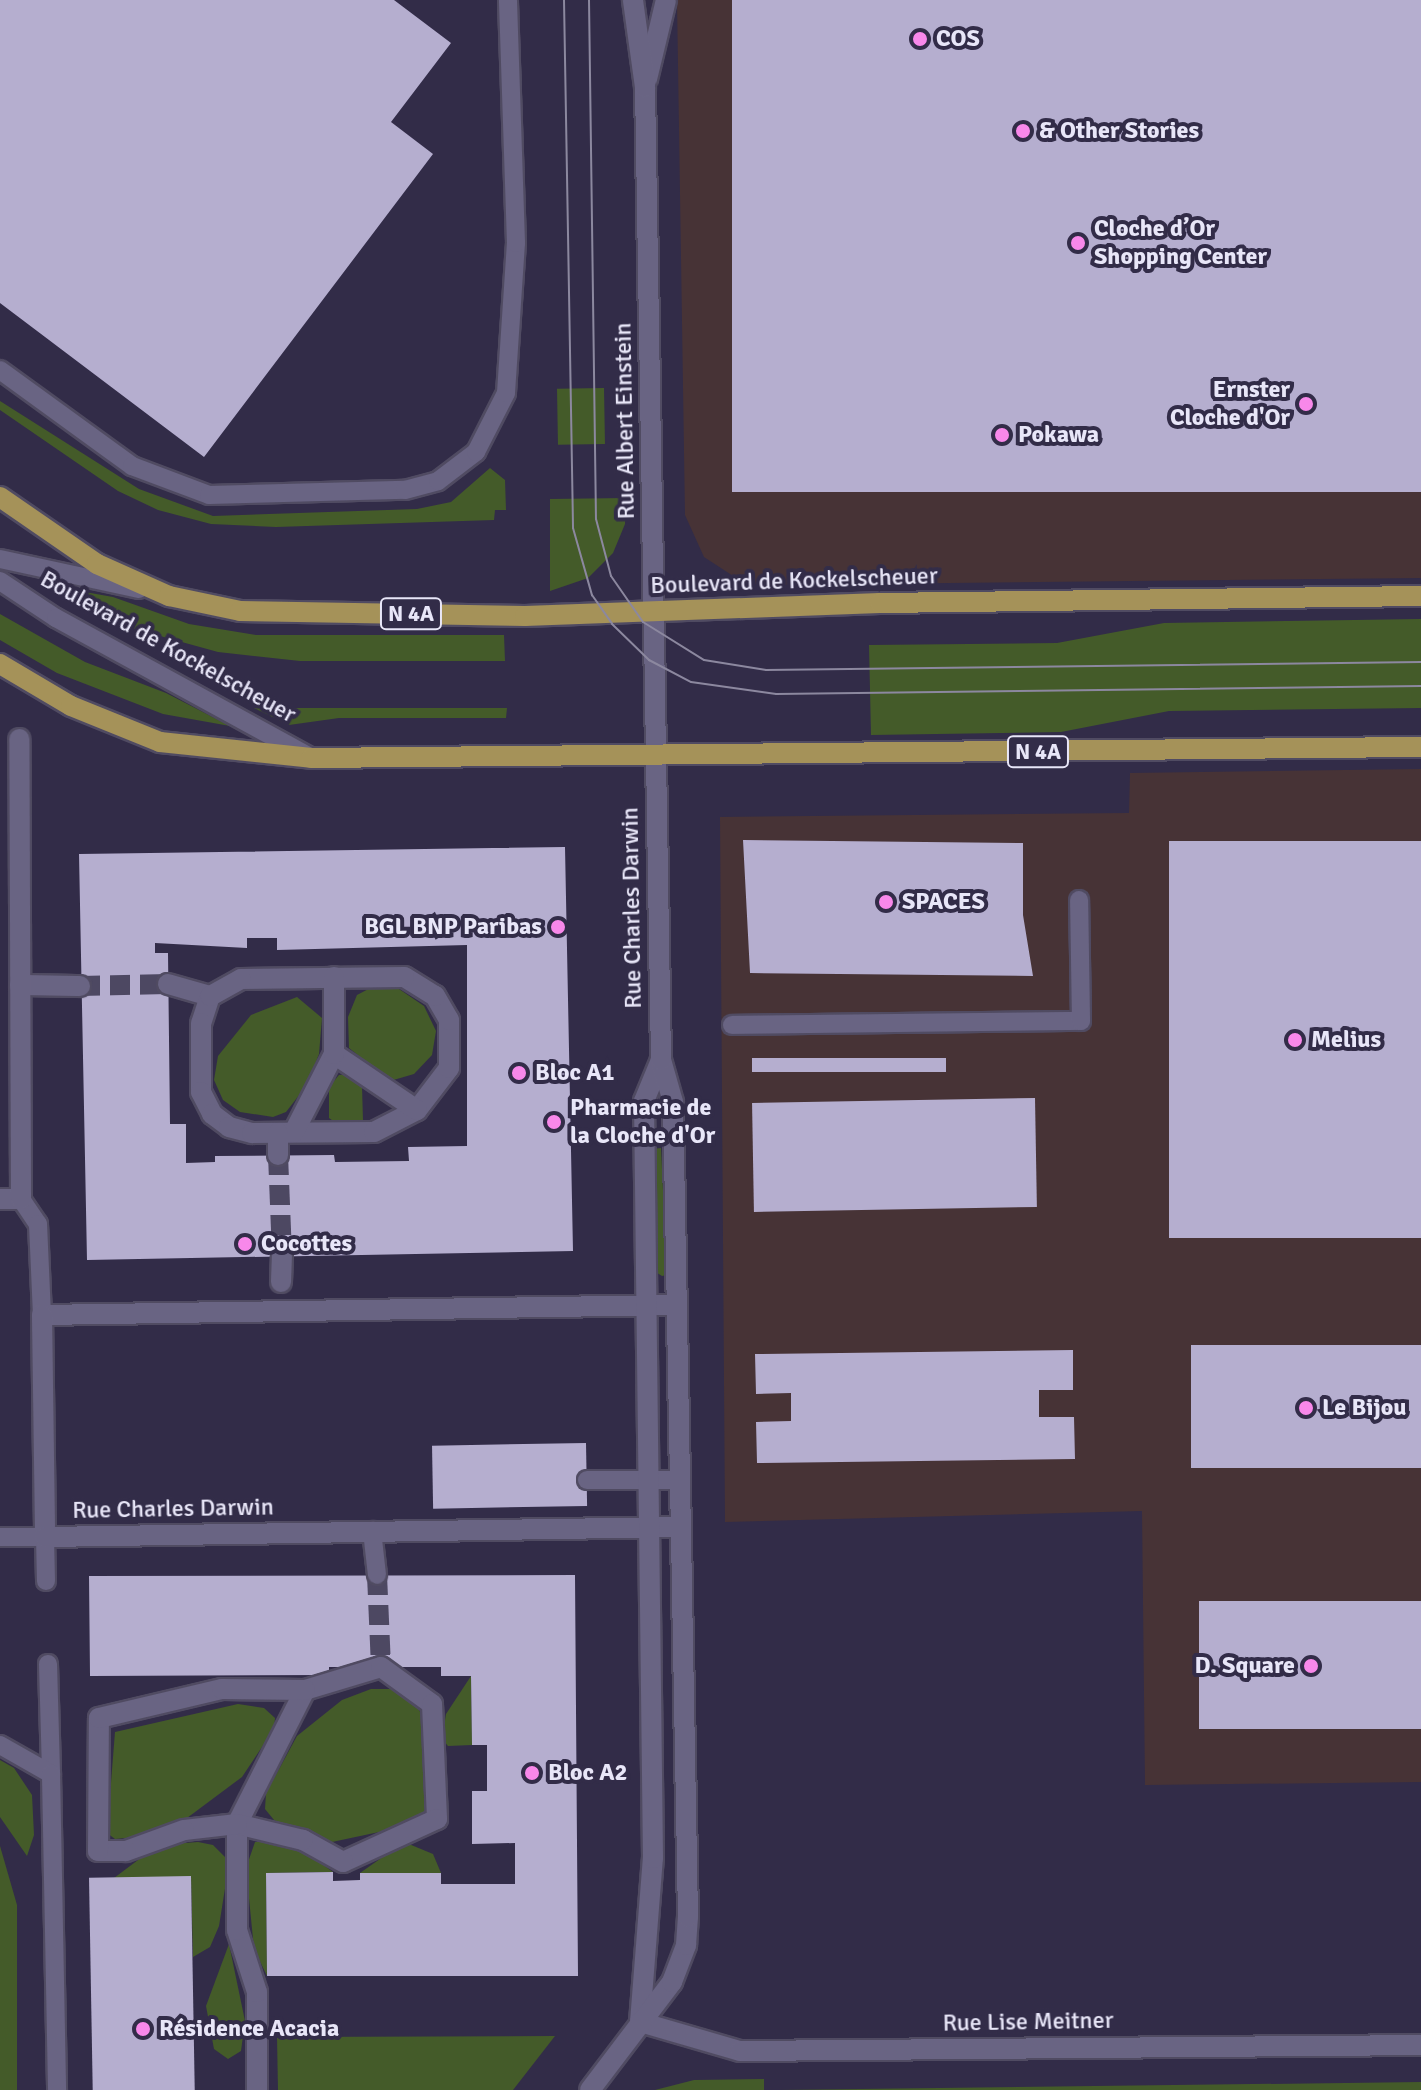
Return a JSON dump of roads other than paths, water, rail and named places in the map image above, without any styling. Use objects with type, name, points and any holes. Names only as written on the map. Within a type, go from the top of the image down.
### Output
[{"type":"main road","name":"Boulevard de Kockelscheuer","points":[[0,497],[97,564],[169,596],[240,611],[525,616],[1421,596]]},
{"type":"main road","name":"Boulevard de Kockelscheuer","points":[[0,664],[71,706],[160,742],[311,758],[1421,747]]},
{"type":"street","name":"Rue Albert Einstein","points":[[633,0],[645,87],[656,755]]},
{"type":"street","name":"Rue Albert Einstein","points":[[645,87],[666,0]]},
{"type":"street","points":[[0,1199],[21,1199],[20,985],[10,858],[19,739]]},
{"type":"street","name":"Rue Charles Darwin","points":[[590,2090],[672,1982],[686,1945],[673,1102],[661,1060],[656,755]]},
{"type":"street","points":[[278,1155],[286,1133],[334,1054],[334,977]]},
{"type":"street","points":[[404,977],[435,996],[449,1020],[449,1068],[417,1110],[374,1132],[286,1133],[229,1127],[212,1114],[201,1092],[201,1023],[210,996],[241,979],[404,977]]},
{"type":"street","points":[[168,984],[210,996]]},
{"type":"street","points":[[20,985],[80,986]]},
{"type":"street","points":[[334,1054],[417,1110]]},
{"type":"street","name":"Rue Charles Darwin","points":[[640,2022],[653,1858],[644,1101],[661,1060]]},
{"type":"street","points":[[281,1295],[282,1256]]},
{"type":"street","points":[[42,1315],[281,1295],[677,1305]]},
{"type":"street","name":"Rue Charles Darwin","points":[[42,1315],[45,1537],[681,1527]]},
{"type":"street","points":[[381,1667],[432,1704],[437,1819],[344,1871],[303,1840],[237,1824],[184,1830],[126,1851],[98,1851],[99,1718],[222,1689],[305,1690],[381,1667]]},
{"type":"street","points":[[257,2090],[257,1992],[237,1930],[237,1824],[305,1690]]},
{"type":"street","name":"Rue Lise Meitner","points":[[640,2022],[740,2051],[1421,2045]]},
{"type":"lane","points":[[0,370],[132,466],[209,495],[405,490],[438,481],[476,452],[506,393],[516,243],[508,0]]},
{"type":"lane","name":"Boulevard de Kockelscheuer","points":[[0,559],[169,596]]},
{"type":"lane","name":"Boulevard de Kockelscheuer","points":[[0,581],[56,618],[311,758]]},
{"type":"lane","points":[[732,1025],[1081,1021],[1079,900]]},
{"type":"lane","points":[[21,1199],[38,1224],[42,1315]]},
{"type":"lane","points":[[587,1480],[680,1480]]},
{"type":"lane","points":[[372,1531],[377,1575]]},
{"type":"lane","points":[[0,1537],[45,1537],[46,1581]]},
{"type":"lane","points":[[48,1664],[57,2090]]},
{"type":"lane","points":[[0,1745],[51,1774]]},
{"type":"tunnel","points":[[80,986],[168,984]]},
{"type":"tunnel","points":[[278,1155],[282,1256]]},
{"type":"tunnel","points":[[377,1575],[381,1667]]},
{"type":"tram line","points":[[564,0],[573,528],[592,595],[612,624],[649,660],[691,682],[776,694],[1421,686]]},
{"type":"tram line","points":[[589,0],[596,519],[611,576],[643,622],[704,660],[766,670],[1421,662]]},
{"type":"place","name":"COS","points":[[920,39]]},
{"type":"place","name":"& Other Stories","points":[[1023,131]]},
{"type":"place","name":"Cloche d’Or Shopping Center","points":[[1078,243]]},
{"type":"place","name":"Ernster Cloche d'Or","points":[[1306,404]]},
{"type":"place","name":"Pokawa","points":[[1002,435]]},
{"type":"place","name":"SPACES","points":[[886,902]]},
{"type":"place","name":"BGL BNP Paribas","points":[[558,927]]},
{"type":"place","name":"Melius","points":[[1295,1040]]},
{"type":"place","name":"Bloc A1","points":[[519,1073]]},
{"type":"place","name":"Pharmacie de la Cloche d'Or","points":[[554,1122]]},
{"type":"place","name":"Cocottes","points":[[245,1244]]},
{"type":"place","name":"Le Bijou","points":[[1306,1408]]},
{"type":"place","name":"D. Square","points":[[1311,1666]]},
{"type":"place","name":"Bloc A2","points":[[532,1773]]},
{"type":"place","name":"Résidence Acacia","points":[[143,2029]]}]
